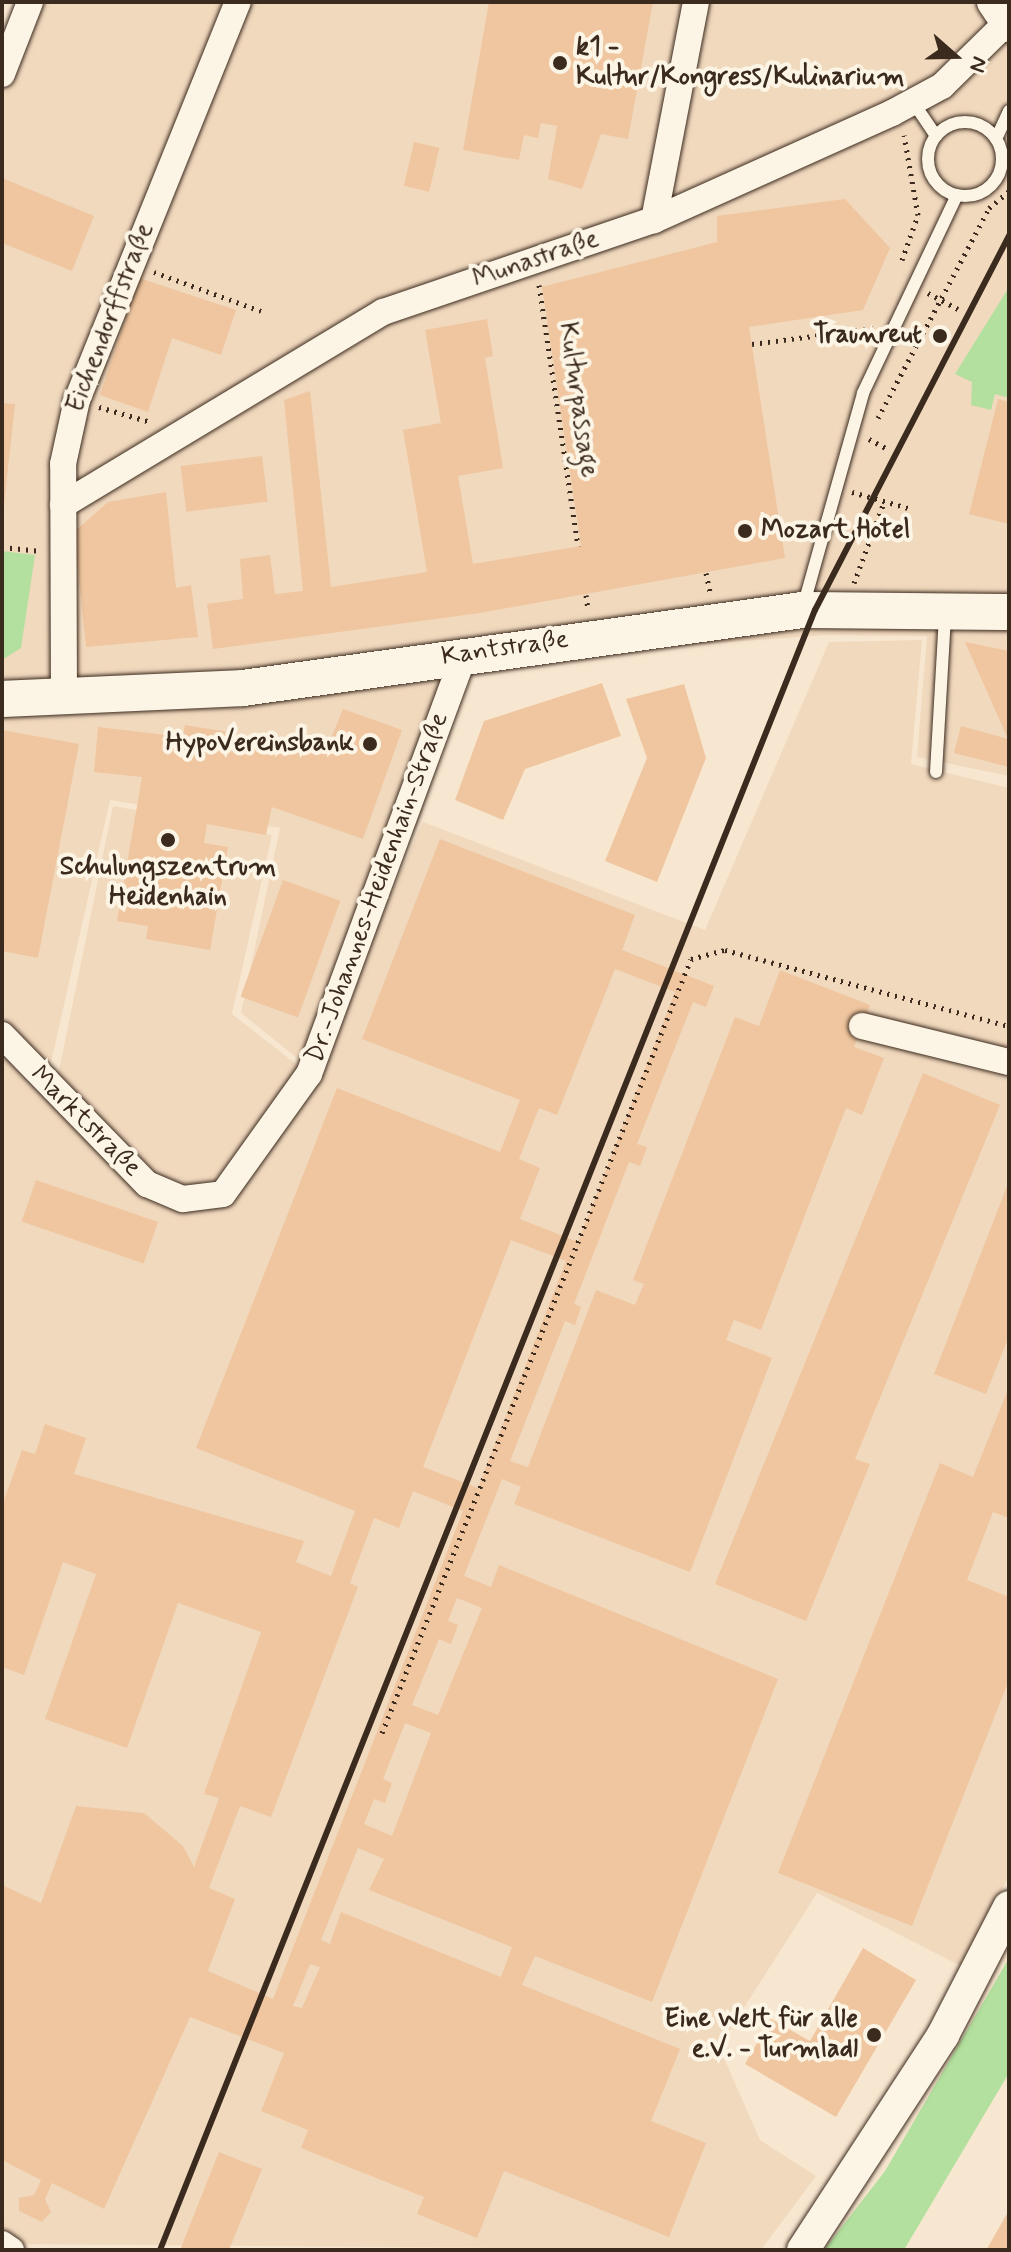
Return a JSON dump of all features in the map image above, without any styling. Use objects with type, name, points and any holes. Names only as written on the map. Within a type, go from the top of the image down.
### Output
[{"type":"main road","name":"Kantstraße","points":[[2,699],[64,699],[243,688],[464,654],[802,610],[946,606],[1009,612]]},
{"type":"street","points":[[2,74],[30,2]]},
{"type":"street","name":"Eichendorffstraße","points":[[64,699],[63,505],[77,400],[238,2]]},
{"type":"street","points":[[654,220],[696,2]]},
{"type":"street","name":"Munastraße","points":[[63,505],[383,312],[654,220],[902,107],[942,86],[1003,17]]},
{"type":"street","name":"Dr.-Johannes-Heidenhain-Straße","points":[[223,1194],[309,1074],[464,654]]},
{"type":"street","points":[[862,1026],[1009,1062]]},
{"type":"street","name":"Marktstraße","points":[[2,1035],[147,1184],[183,1199],[223,1194]]},
{"type":"street","points":[[803,2250],[943,2035],[1009,1907]]},
{"type":"street","points":[[2,2244],[11,2250]]},
{"type":"lane","points":[[902,107],[936,136]]},
{"type":"lane","points":[[936,136],[930,172],[957,195],[981,192],[998,175],[996,139],[1009,111]]},
{"type":"lane","points":[[936,136],[967,122],[996,139]]},
{"type":"lane","points":[[802,610],[863,393],[957,195]]},
{"type":"lane","points":[[936,772],[946,606]]},
{"type":"path","points":[[896,275],[918,202],[902,107]]},
{"type":"path","points":[[863,448],[989,208],[1009,191]]},
{"type":"path","name":"Kulturpassage","points":[[536,260],[578,546]]},
{"type":"path","points":[[130,263],[261,311]]},
{"type":"path","points":[[940,299],[958,309]]},
{"type":"path","points":[[752,344],[857,332]]},
{"type":"path","points":[[77,400],[148,422],[196,425]]},
{"type":"path","points":[[867,438],[886,448]]},
{"type":"path","points":[[852,480],[849,491],[883,505],[908,508]]},
{"type":"path","points":[[845,608],[883,505]]},
{"type":"path","points":[[2,547],[63,554]]},
{"type":"path","points":[[382,1733],[691,959],[725,950],[1009,1026]]},
{"type":"shaded area","points":[[28,2],[1009,2],[1009,776],[917,757],[927,636],[826,635],[471,661],[420,818],[307,1066],[241,1013],[280,828],[110,800],[44,1094],[54,1095],[113,806],[272,835],[232,1014],[309,1074],[423,822],[705,930],[829,642],[922,640],[911,764],[1009,788],[1009,1875],[965,1968],[817,1893],[719,2047],[760,2140],[816,2176],[761,2250],[2,2244],[2,69]]},
{"type":"green space","points":[[1009,287],[1009,398],[995,394],[991,410],[971,405],[972,382],[955,374]]},
{"type":"green space","points":[[2,551],[35,555],[21,648],[2,660]]},
{"type":"green space","points":[[1009,1958],[1009,2073],[904,2250],[824,2250],[885,2171]]},
{"type":"building","name":"k1 - Kultur/Kongress/Kulinarium","points":[[489,2],[653,2],[628,139],[601,134],[582,189],[548,179],[557,126],[541,123],[538,138],[524,135],[519,160],[463,150]]},
{"type":"building","points":[[414,142],[439,148],[429,192],[404,186]]},
{"type":"building","points":[[2,178],[94,216],[72,271],[2,243]]},
{"type":"building","points":[[845,199],[890,248],[863,310],[749,327],[785,558],[480,613],[213,649],[207,604],[243,599],[240,559],[270,555],[275,594],[303,591],[284,400],[310,391],[331,587],[427,572],[403,430],[441,423],[425,330],[487,319],[493,356],[485,358],[503,468],[458,476],[473,564],[581,546],[542,287],[717,242],[717,216]]},
{"type":"building","points":[[139,278],[236,310],[221,355],[172,338],[148,412],[100,395]]},
{"type":"building","points":[[998,399],[1009,402],[1009,524],[969,514]]},
{"type":"building","points":[[2,403],[15,404],[4,505],[2,505]]},
{"type":"building","points":[[262,456],[268,502],[186,512],[181,466]]},
{"type":"building","points":[[166,492],[176,588],[191,585],[198,637],[86,647],[74,532],[108,502]]},
{"type":"building","points":[[965,642],[1009,651],[1009,767],[954,753],[961,726],[1008,739]]},
{"type":"building","points":[[602,683],[621,736],[525,769],[503,820],[455,800],[484,721]]},
{"type":"building","points":[[684,684],[706,758],[657,882],[605,861],[647,758],[626,699]]},
{"type":"building","name":"Schulungszentrum Heidenhain","points":[[343,709],[402,730],[363,839],[272,807],[266,835],[207,824],[204,843],[228,847],[210,950],[146,939],[148,926],[117,921],[142,777],[94,772],[98,727],[183,737],[185,725],[327,748]]},
{"type":"building","points":[[2,730],[79,744],[38,958],[2,951]]},
{"type":"building","points":[[440,839],[635,915],[622,950],[714,986],[706,1007],[693,1002],[637,1144],[647,1147],[640,1166],[629,1162],[574,1304],[581,1307],[575,1325],[565,1321],[510,1461],[528,1467],[596,1290],[635,1305],[644,1284],[633,1280],[735,1017],[759,1026],[780,970],[870,1005],[854,1047],[884,1058],[862,1115],[846,1108],[761,1330],[734,1320],[726,1340],[772,1358],[690,1572],[514,1504],[521,1487],[502,1479],[464,1576],[491,1587],[499,1565],[778,1679],[652,2002],[535,1956],[522,1985],[680,2049],[651,2121],[706,2143],[669,2237],[504,2171],[477,2238],[417,2214],[424,2197],[301,2148],[308,2130],[261,2111],[284,2053],[190,2017],[104,2209],[52,2183],[45,2199],[51,2212],[42,2222],[19,2211],[19,2198],[34,2195],[41,2180],[2,2160],[2,1885],[41,1903],[76,1806],[144,1813],[183,1846],[194,1867],[219,1798],[204,1794],[261,1632],[178,1603],[127,1748],[45,1719],[96,1574],[63,1562],[24,1675],[2,1667],[2,1506],[22,1450],[35,1454],[45,1424],[86,1438],[74,1474],[304,1541],[296,1562],[331,1576],[355,1511],[196,1448],[337,1088],[500,1152],[520,1100],[362,1039]],"holes":[[[615,969],[675,992],[578,1242],[520,1219],[540,1168],[519,1159],[539,1108],[557,1115]],[[511,1240],[566,1261],[478,1488],[423,1467]],[[413,1491],[463,1511],[273,1999],[208,1971],[235,1899],[209,1888],[240,1806],[271,1817],[358,1587],[350,1583],[374,1518],[399,1528]],[[457,1598],[482,1608],[438,1715],[412,1705],[439,1639],[451,1644],[458,1625],[448,1621]],[[405,1723],[431,1733],[392,1836],[364,1824],[374,1799],[385,1803],[392,1783],[383,1779]],[[358,1848],[384,1859],[369,1890],[512,1947],[501,1977],[341,1912],[330,1944],[321,1940]],[[310,1964],[320,1967],[302,2008],[293,2006]]]},
{"type":"building","points":[[283,880],[340,901],[298,1017],[241,997]]},
{"type":"building","points":[[923,1073],[1000,1105],[855,1459],[870,1464],[806,1621],[715,1584]]},
{"type":"building","points":[[36,1180],[158,1222],[144,1264],[22,1222]]},
{"type":"building","points":[[1009,1181],[1009,1336],[986,1394],[934,1374]]},
{"type":"building","points":[[1009,1387],[1009,1518],[993,1512],[967,1580],[1009,1597],[1009,1680],[912,1926],[778,1873],[940,1463],[973,1477]]},
{"type":"building","points":[[863,1948],[916,1980],[836,2117],[745,2064],[771,2019],[810,2041]]},
{"type":"building","points":[[219,2152],[262,2169],[229,2250],[180,2250]]},
{"type":"building","points":[[1009,2210],[1009,2250],[986,2250],[991,2242]]},
{"type":"railway","points":[[160,2250],[815,610],[1009,235]]},
{"type":"place","name":"k1 - Kultur/Kongress/Kulinarium","points":[[560,63]]},
{"type":"place","name":"Traunreut","points":[[940,336]]},
{"type":"place","name":"Mozart Hotel","points":[[745,531]]},
{"type":"place","name":"HypoVereinsbank","points":[[370,744]]},
{"type":"place","name":"Schulungszentrum Heidenhain","points":[[168,840]]},
{"type":"place","name":"Eine Welt für alle e.V. - Turmladl","points":[[874,2035]]}]
